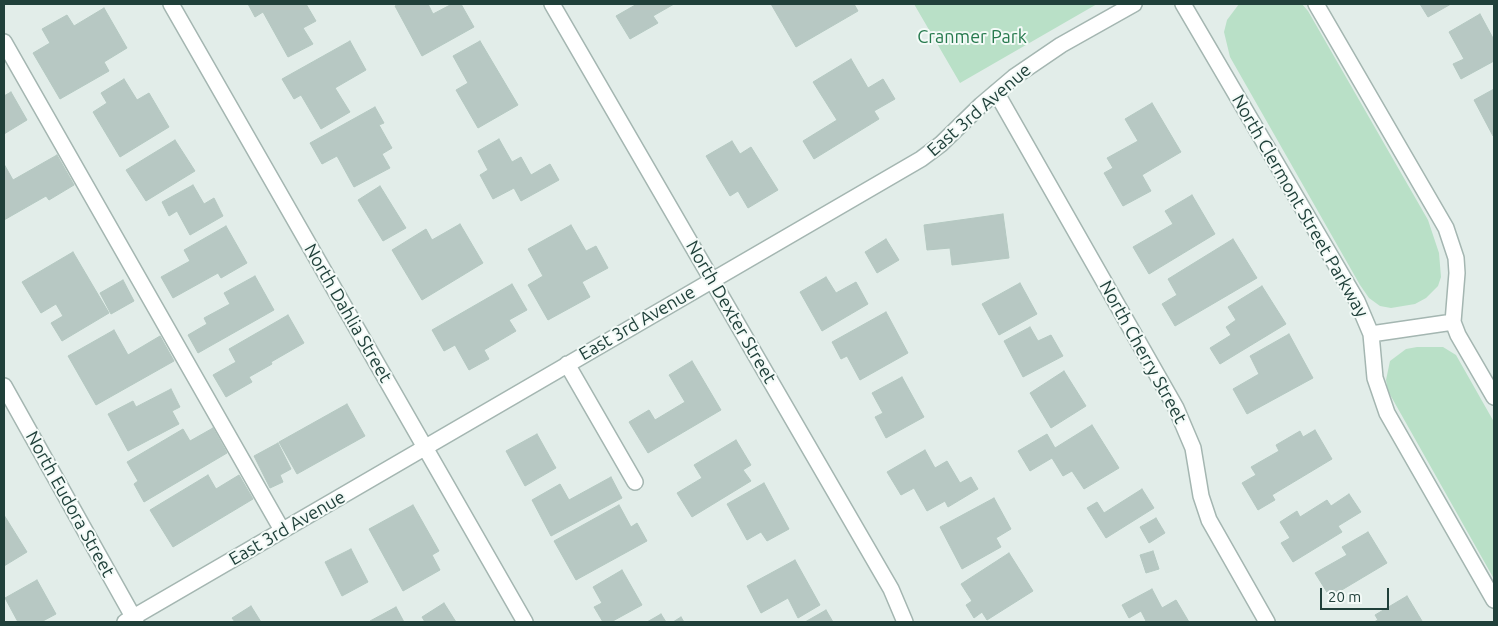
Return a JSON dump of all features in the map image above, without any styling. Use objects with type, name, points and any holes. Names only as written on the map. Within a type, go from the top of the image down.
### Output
[{"type":"street","name":"North Dahlia Street","points":[[171,4],[525,622]]},
{"type":"street","name":"North Dexter Street","points":[[552,4],[891,589],[905,622]]},
{"type":"street","name":"East 3rd Avenue","points":[[131,621],[282,530],[921,159],[941,144],[996,92],[1060,45],[1134,4]]},
{"type":"street","name":"North Clermont Street Parkway","points":[[1183,4],[1357,302],[1371,334],[1375,378],[1387,413],[1494,600]]},
{"type":"street","points":[[1316,4],[1449,235],[1456,258],[1457,273],[1453,322],[1458,335],[1494,397]]},
{"type":"street","points":[[4,42],[282,530]]},
{"type":"street","name":"North Cherry Street","points":[[996,92],[1176,408],[1190,440],[1201,496],[1209,520],[1267,622]]},
{"type":"street","points":[[1371,334],[1453,322]]},
{"type":"street","points":[[567,364],[635,482]]},
{"type":"street","name":"North Eudora Street","points":[[4,386],[131,621]]},
{"type":"green space","name":"Cranmer Park","points":[[914,4],[1097,4],[960,83]]},
{"type":"green space","points":[[1239,4],[1302,4],[1308,11],[1428,220],[1439,253],[1441,277],[1438,286],[1426,298],[1415,304],[1391,308],[1380,306],[1369,298],[1360,285],[1230,57],[1224,32],[1227,20]]},
{"type":"green space","points":[[1443,347],[1456,355],[1494,422],[1494,579],[1388,391],[1386,380],[1390,361],[1406,349]]},
{"type":"building","points":[[248,4],[306,4],[316,21],[303,28],[313,44],[288,57],[263,12],[255,17]]},
{"type":"building","points":[[399,4],[428,4],[433,14],[452,4],[461,4],[474,27],[422,56],[395,6]]},
{"type":"building","points":[[637,4],[674,4],[653,16],[658,23],[630,39],[616,16]]},
{"type":"building","points":[[771,4],[854,4],[858,11],[796,47]]},
{"type":"building","points":[[1420,4],[1451,4],[1428,17]]},
{"type":"building","points":[[104,8],[127,48],[104,62],[109,71],[60,99],[33,53],[50,43],[42,29],[67,15],[74,26]]},
{"type":"building","points":[[1480,14],[1494,40],[1494,61],[1461,79],[1453,64],[1464,59],[1449,32]]},
{"type":"building","points":[[350,41],[366,70],[335,88],[350,112],[321,129],[301,95],[294,99],[282,79]]},
{"type":"building","points":[[480,41],[518,105],[478,128],[456,90],[468,83],[453,56]]},
{"type":"building","points":[[851,59],[868,88],[883,79],[895,99],[874,111],[879,119],[814,159],[803,141],[837,120],[813,82]]},
{"type":"building","points":[[124,79],[137,100],[149,93],[169,127],[120,157],[93,112],[107,103],[101,93]]},
{"type":"building","points":[[1494,89],[1494,136],[1493,136],[1474,100]]},
{"type":"building","points":[[11,92],[27,120],[4,134],[4,96]]},
{"type":"building","points":[[1152,103],[1181,152],[1142,175],[1151,191],[1123,206],[1104,173],[1113,168],[1107,158],[1138,141],[1125,119]]},
{"type":"building","points":[[375,107],[384,123],[379,125],[392,148],[382,154],[390,168],[354,187],[337,156],[322,164],[310,143]]},
{"type":"building","points":[[499,139],[512,162],[521,157],[531,175],[550,164],[559,180],[521,201],[514,188],[493,199],[480,175],[488,170],[478,151]]},
{"type":"building","points":[[175,140],[195,171],[146,201],[126,170]]},
{"type":"building","points":[[732,141],[740,154],[751,147],[778,190],[748,208],[738,191],[730,196],[706,156]]},
{"type":"building","points":[[57,155],[74,185],[49,200],[46,196],[4,220],[4,164],[13,180]]},
{"type":"building","points":[[193,185],[204,204],[214,198],[223,216],[190,235],[177,211],[169,216],[162,202]]},
{"type":"building","points":[[380,186],[406,228],[383,241],[358,200]]},
{"type":"building","points":[[1192,195],[1215,234],[1149,274],[1133,247],[1173,224],[1165,211]]},
{"type":"building","points":[[1003,214],[1009,258],[952,265],[950,248],[927,250],[924,225]]},
{"type":"building","points":[[460,224],[483,263],[422,300],[392,250],[426,229],[432,240]]},
{"type":"building","points":[[571,225],[586,251],[596,246],[608,268],[582,282],[590,297],[548,320],[528,285],[543,276],[528,249]]},
{"type":"building","points":[[226,226],[247,263],[221,278],[218,273],[173,298],[161,277],[190,261],[184,250]]},
{"type":"building","points":[[886,239],[899,260],[877,273],[865,252]]},
{"type":"building","points":[[1233,239],[1257,278],[1175,326],[1162,304],[1177,295],[1168,279]]},
{"type":"building","points":[[73,252],[109,313],[62,341],[51,323],[63,316],[56,304],[41,313],[22,282]]},
{"type":"building","points":[[255,276],[274,310],[198,353],[188,335],[207,324],[204,318],[230,304],[224,293]]},
{"type":"building","points":[[826,277],[836,293],[856,282],[868,304],[822,331],[800,292]]},
{"type":"building","points":[[123,280],[134,301],[111,314],[100,293]]},
{"type":"building","points":[[1020,283],[1037,314],[999,335],[982,304]]},
{"type":"building","points":[[512,284],[527,310],[509,320],[516,331],[484,350],[489,359],[469,370],[455,345],[444,351],[432,330]]},
{"type":"building","points":[[1262,286],[1286,324],[1220,364],[1210,348],[1231,335],[1226,327],[1236,320],[1228,307]]},
{"type":"building","points":[[886,312],[908,353],[860,380],[847,356],[841,359],[832,342]]},
{"type":"building","points":[[288,315],[304,343],[249,377],[252,382],[226,397],[213,375],[236,362],[229,349]]},
{"type":"building","points":[[1030,327],[1038,341],[1051,335],[1063,356],[1023,377],[1004,341]]},
{"type":"building","points":[[114,330],[128,355],[160,336],[174,361],[96,405],[68,356]]},
{"type":"building","points":[[1289,334],[1313,378],[1247,414],[1233,389],[1259,374],[1250,356]]},
{"type":"building","points":[[692,361],[721,410],[648,453],[629,422],[649,410],[655,420],[685,402],[669,375]]},
{"type":"building","points":[[1064,371],[1086,406],[1051,428],[1030,393]]},
{"type":"building","points":[[902,377],[924,417],[886,438],[875,417],[883,413],[872,393]]},
{"type":"building","points":[[171,389],[180,407],[172,411],[179,424],[128,451],[108,414],[133,401],[136,407]]},
{"type":"building","points":[[347,404],[365,436],[297,474],[279,442]]},
{"type":"building","points":[[1092,425],[1119,468],[1084,489],[1072,471],[1063,476],[1052,458],[1030,471],[1018,451],[1047,434],[1055,448]]},
{"type":"building","points":[[213,428],[227,453],[144,502],[134,484],[138,481],[127,462],[183,429],[190,441]]},
{"type":"building","points":[[1315,430],[1332,459],[1272,495],[1275,500],[1258,510],[1242,483],[1256,475],[1251,467],[1279,451],[1276,445],[1300,431],[1303,437]]},
{"type":"building","points":[[537,434],[556,468],[525,486],[506,451]]},
{"type":"building","points":[[736,440],[751,465],[743,470],[751,481],[692,517],[677,493],[702,478],[694,465]]},
{"type":"building","points":[[278,443],[291,469],[280,475],[283,482],[270,488],[254,456]]},
{"type":"building","points":[[925,450],[935,468],[947,461],[960,483],[971,477],[978,489],[948,507],[945,501],[927,511],[914,488],[901,495],[887,472]]},
{"type":"building","points":[[208,475],[216,489],[239,475],[253,499],[173,547],[150,510]]},
{"type":"building","points":[[611,477],[622,498],[551,536],[532,500],[560,484],[569,500]]},
{"type":"building","points":[[764,483],[789,529],[767,541],[761,532],[747,540],[727,504]]},
{"type":"building","points":[[1142,489],[1154,508],[1106,538],[1087,508],[1097,502],[1104,513]]},
{"type":"building","points":[[1349,494],[1361,512],[1338,526],[1342,532],[1293,562],[1281,543],[1290,538],[1280,522],[1297,511],[1300,517],[1327,500],[1331,506]]},
{"type":"building","points":[[994,498],[1011,529],[996,538],[1001,547],[962,569],[940,527]]},
{"type":"building","points":[[413,505],[439,551],[432,555],[440,570],[403,591],[369,529]]},
{"type":"building","points":[[619,505],[631,527],[637,523],[647,541],[576,580],[554,541]]},
{"type":"building","points":[[4,515],[27,552],[4,566]]},
{"type":"building","points":[[1156,518],[1165,533],[1149,543],[1140,527]]},
{"type":"building","points":[[1368,532],[1387,563],[1330,597],[1315,573],[1347,555],[1342,547]]},
{"type":"building","points":[[351,549],[368,582],[342,596],[325,562]]},
{"type":"building","points":[[1153,551],[1159,569],[1146,573],[1140,555]]},
{"type":"building","points":[[1009,553],[1033,591],[987,620],[982,612],[974,618],[966,605],[972,601],[961,584]]},
{"type":"building","points":[[795,560],[820,605],[798,618],[788,598],[761,613],[747,586]]},
{"type":"building","points":[[622,570],[642,605],[611,622],[603,622],[594,607],[602,603],[593,587]]},
{"type":"building","points":[[37,580],[56,614],[41,622],[18,622],[5,598]]},
{"type":"building","points":[[1152,589],[1162,608],[1176,600],[1189,622],[1143,622],[1146,621],[1141,611],[1129,618],[1122,605]]},
{"type":"building","points":[[1407,596],[1422,621],[1374,622],[1378,620],[1375,615]]},
{"type":"building","points":[[444,603],[456,622],[425,622],[422,617]]},
{"type":"building","points":[[251,606],[261,622],[235,622],[232,618]]},
{"type":"building","points":[[396,607],[404,622],[370,621]]},
{"type":"building","points":[[826,610],[833,622],[805,622]]},
{"type":"building","points":[[661,614],[666,622],[647,622]]},
{"type":"building","points":[[681,617],[684,622],[673,622]]}]
